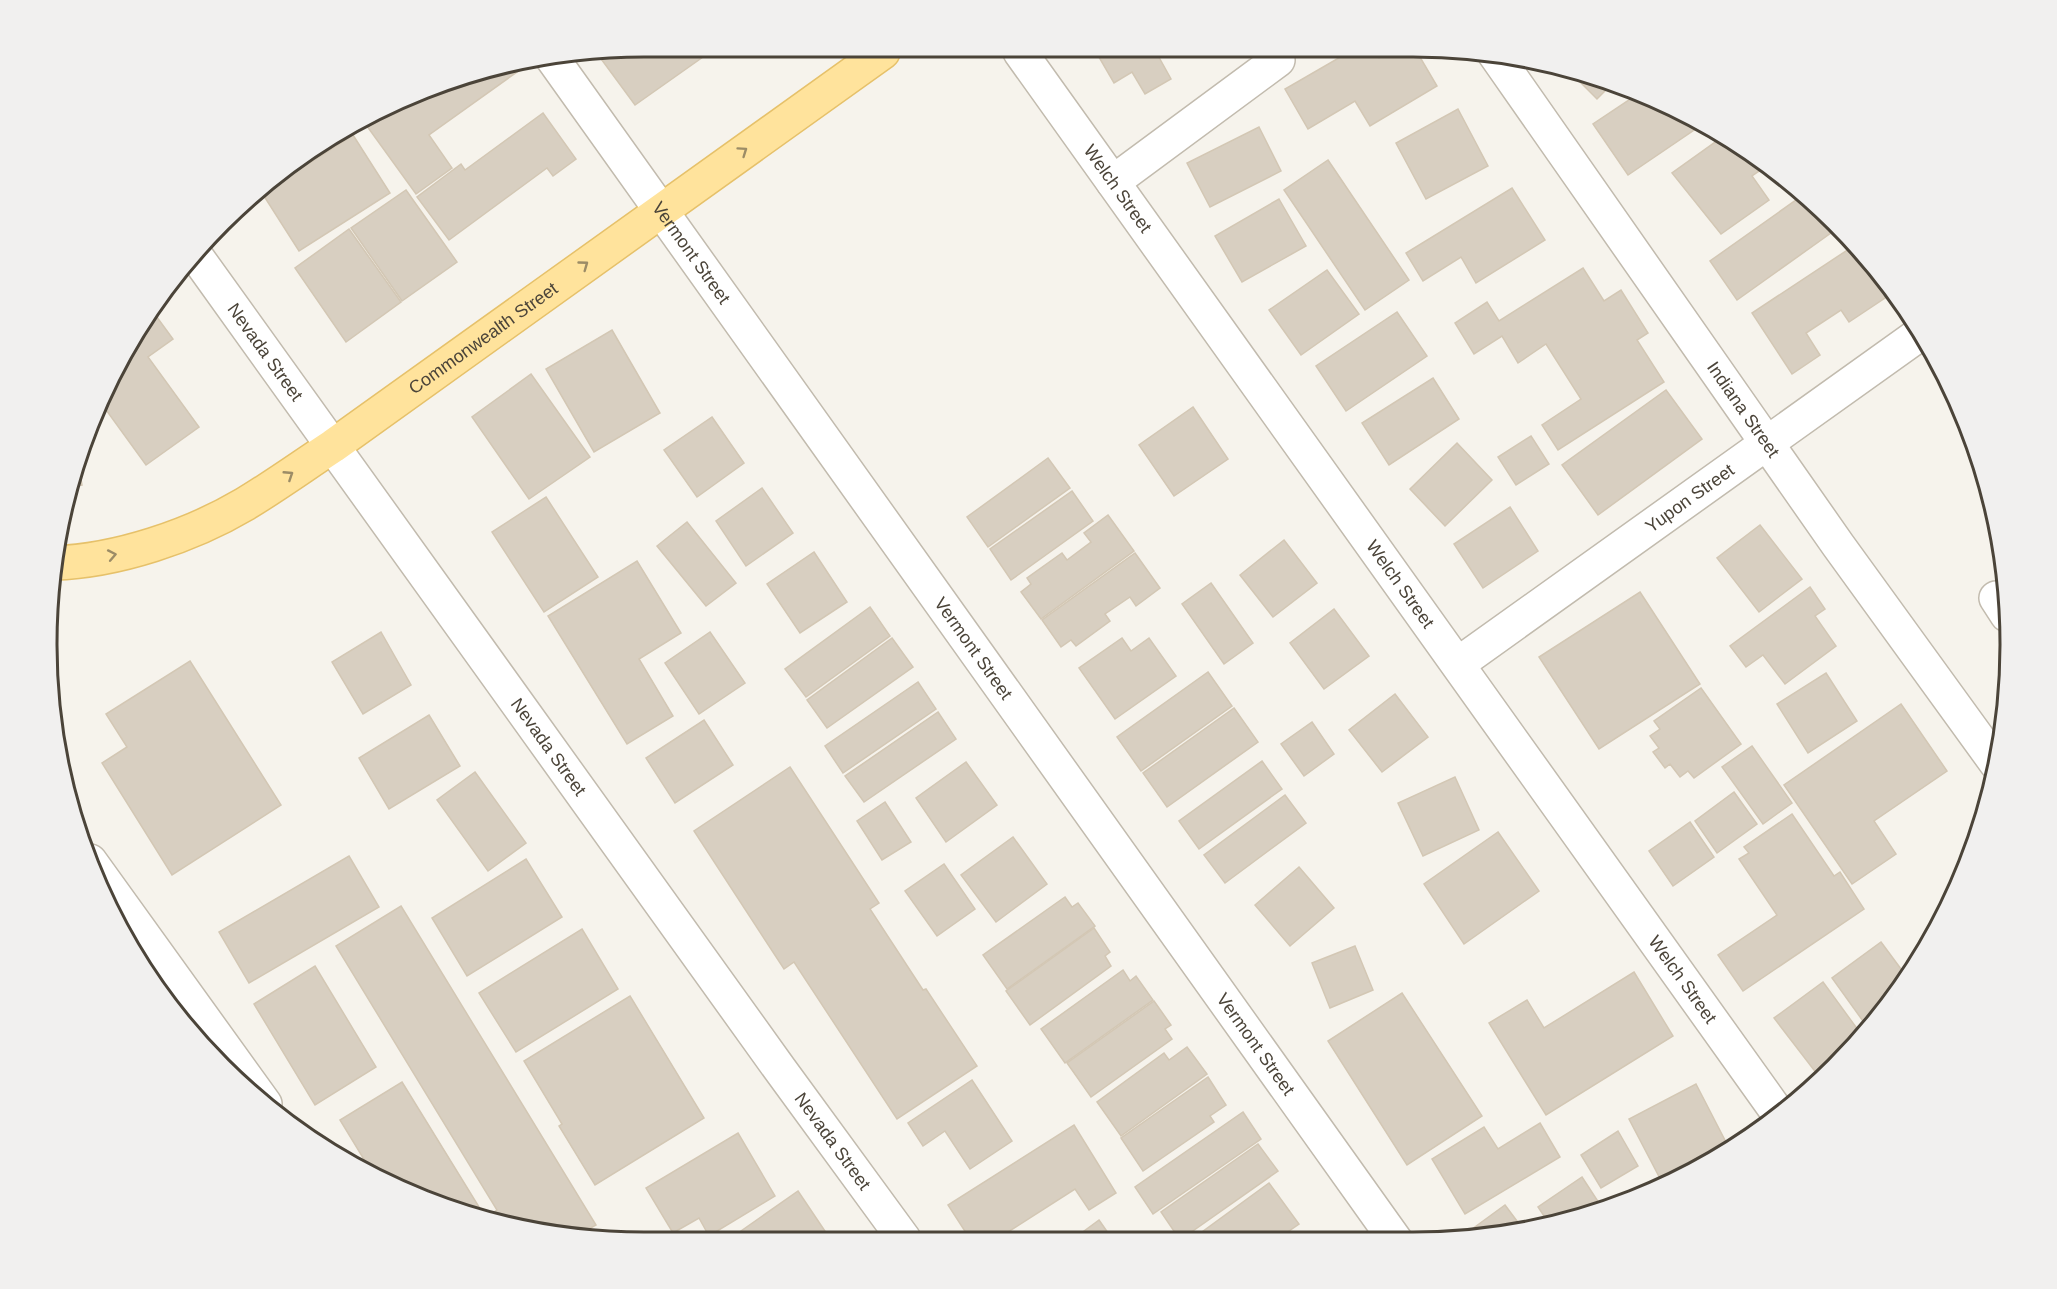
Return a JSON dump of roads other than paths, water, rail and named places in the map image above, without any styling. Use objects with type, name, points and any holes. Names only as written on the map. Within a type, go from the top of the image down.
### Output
[{"type":"main road","name":"Commonwealth Street","points":[[63,563],[131,551],[194,530],[244,504],[333,446],[875,57]]},
{"type":"street","name":"Welch Street","points":[[1024,57],[1774,1108]]},
{"type":"street","points":[[1113,182],[1278,60]]},
{"type":"street","name":"Vermont Street","points":[[556,64],[1390,1232]]},
{"type":"street","name":"Indiana Street","points":[[1502,64],[1838,545],[1990,754]]},
{"type":"street","name":"Nevada Street","points":[[200,261],[899,1232]]},
{"type":"street","name":"Yupon Street","points":[[1458,664],[1913,338]]},
{"type":"street","points":[[113,893],[242,1072]]}]
